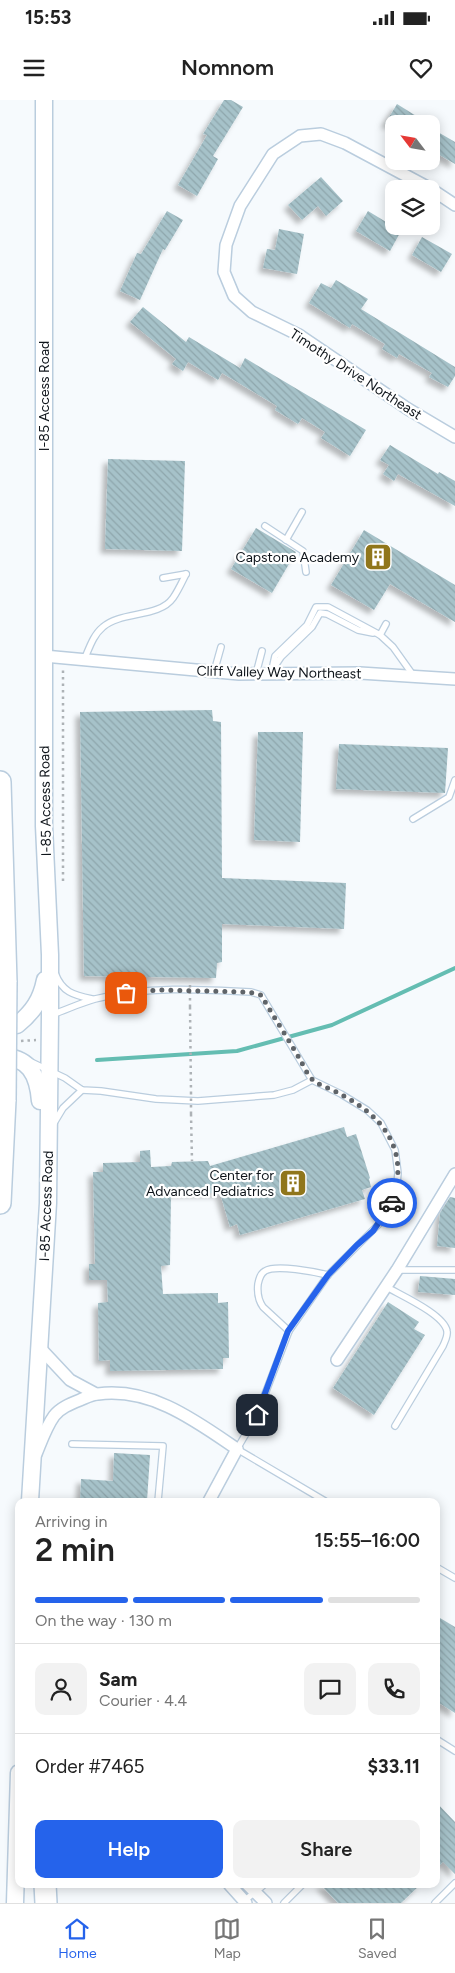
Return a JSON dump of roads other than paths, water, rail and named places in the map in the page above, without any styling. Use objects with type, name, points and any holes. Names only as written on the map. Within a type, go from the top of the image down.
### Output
[{"type":"highway","points":[[0,782],[6,982],[5,1100],[0,1204]]},
{"type":"highway","points":[[44,1888],[46,1903]]},
{"type":"main road","name":"I-85 Access Road","points":[[30,1498],[48,1203],[50,1015],[50,954],[44,826],[44,100]]},
{"type":"main road","points":[[17,1025],[30,1014],[38,1001],[44,984],[50,954]]},
{"type":"main road","points":[[0,1024],[17,1025],[50,1015]]},
{"type":"main road","points":[[0,1057],[10,1057],[22,1061],[35,1074],[39,1087],[48,1203]]},
{"type":"main road","points":[[15,1888],[15,1903]]},
{"type":"street","name":"Timothy Drive Northeast","points":[[415,180],[345,142],[321,134],[300,136],[273,154],[240,206],[226,244],[224,272],[234,296],[252,312],[300,335],[408,409],[455,437]]},
{"type":"street","name":"Timothy Drive Northeast","points":[[440,195],[455,205]]},
{"type":"street","name":"Cliff Valley Way Northeast","points":[[44,656],[214,672],[256,674],[360,673],[455,679]]},
{"type":"street","points":[[337,1360],[397,1270],[455,1174]]},
{"type":"street","points":[[40,1348],[70,1380],[96,1394]]},
{"type":"street","points":[[32,1463],[54,1417],[67,1406],[96,1394],[140,1396],[167,1405],[191,1418],[237,1449],[211,1498]]},
{"type":"street","points":[[233,1888],[245,1902]]},
{"type":"street","points":[[251,1888],[266,1903]]},
{"type":"lane","points":[[286,540],[302,512]]},
{"type":"lane","points":[[265,526],[303,551],[306,572]]},
{"type":"lane","points":[[84,660],[91,642],[103,626],[128,616],[148,612],[173,599],[186,574],[163,578]]},
{"type":"lane","points":[[270,674],[275,656],[307,625],[316,607],[328,608],[380,635],[393,647],[413,675]]},
{"type":"lane","points":[[380,635],[386,624]]},
{"type":"lane","points":[[214,672],[221,647]]},
{"type":"lane","points":[[256,674],[262,652]]},
{"type":"lane","points":[[413,819],[449,797],[455,780]]},
{"type":"lane","points":[[50,954],[56,976],[62,988],[77,996],[94,999]]},
{"type":"lane","points":[[50,1015],[94,999],[157,990],[248,992],[261,995],[312,1080],[341,1094],[367,1110],[381,1123],[390,1137],[396,1155],[398,1173],[396,1193],[387,1213],[373,1231],[328,1275],[288,1331],[257,1415],[237,1449],[320,1498]]},
{"type":"lane","points":[[22,1061],[33,1062],[65,1078],[82,1090],[156,1099],[198,1101],[274,1096],[293,1090],[312,1080]]},
{"type":"lane","points":[[48,1130],[63,1108],[82,1090]]},
{"type":"lane","points":[[288,1331],[260,1302],[257,1291],[259,1277],[267,1270],[278,1268],[328,1275]]},
{"type":"lane","points":[[397,1270],[455,1270]]},
{"type":"lane","points":[[385,1286],[441,1319],[447,1330],[447,1338],[443,1346],[395,1426]]},
{"type":"lane","points":[[72,1444],[164,1446],[158,1498]]},
{"type":"lane","points":[[440,1569],[455,1578]]},
{"type":"lane","points":[[440,1742],[455,1751]]},
{"type":"lane","points":[[435,1903],[455,1883]]},
{"type":"lane","points":[[245,1902],[251,1888]]},
{"type":"lane","points":[[284,1903],[299,1888]]},
{"type":"waterway","points":[[97,1060],[237,1051],[332,1025],[455,968]]},
{"type":"place","name":"Capstone Academy","points":[[378,557]]},
{"type":"place","name":"Center for Advanced Pediatrics","points":[[293,1183]]}]
